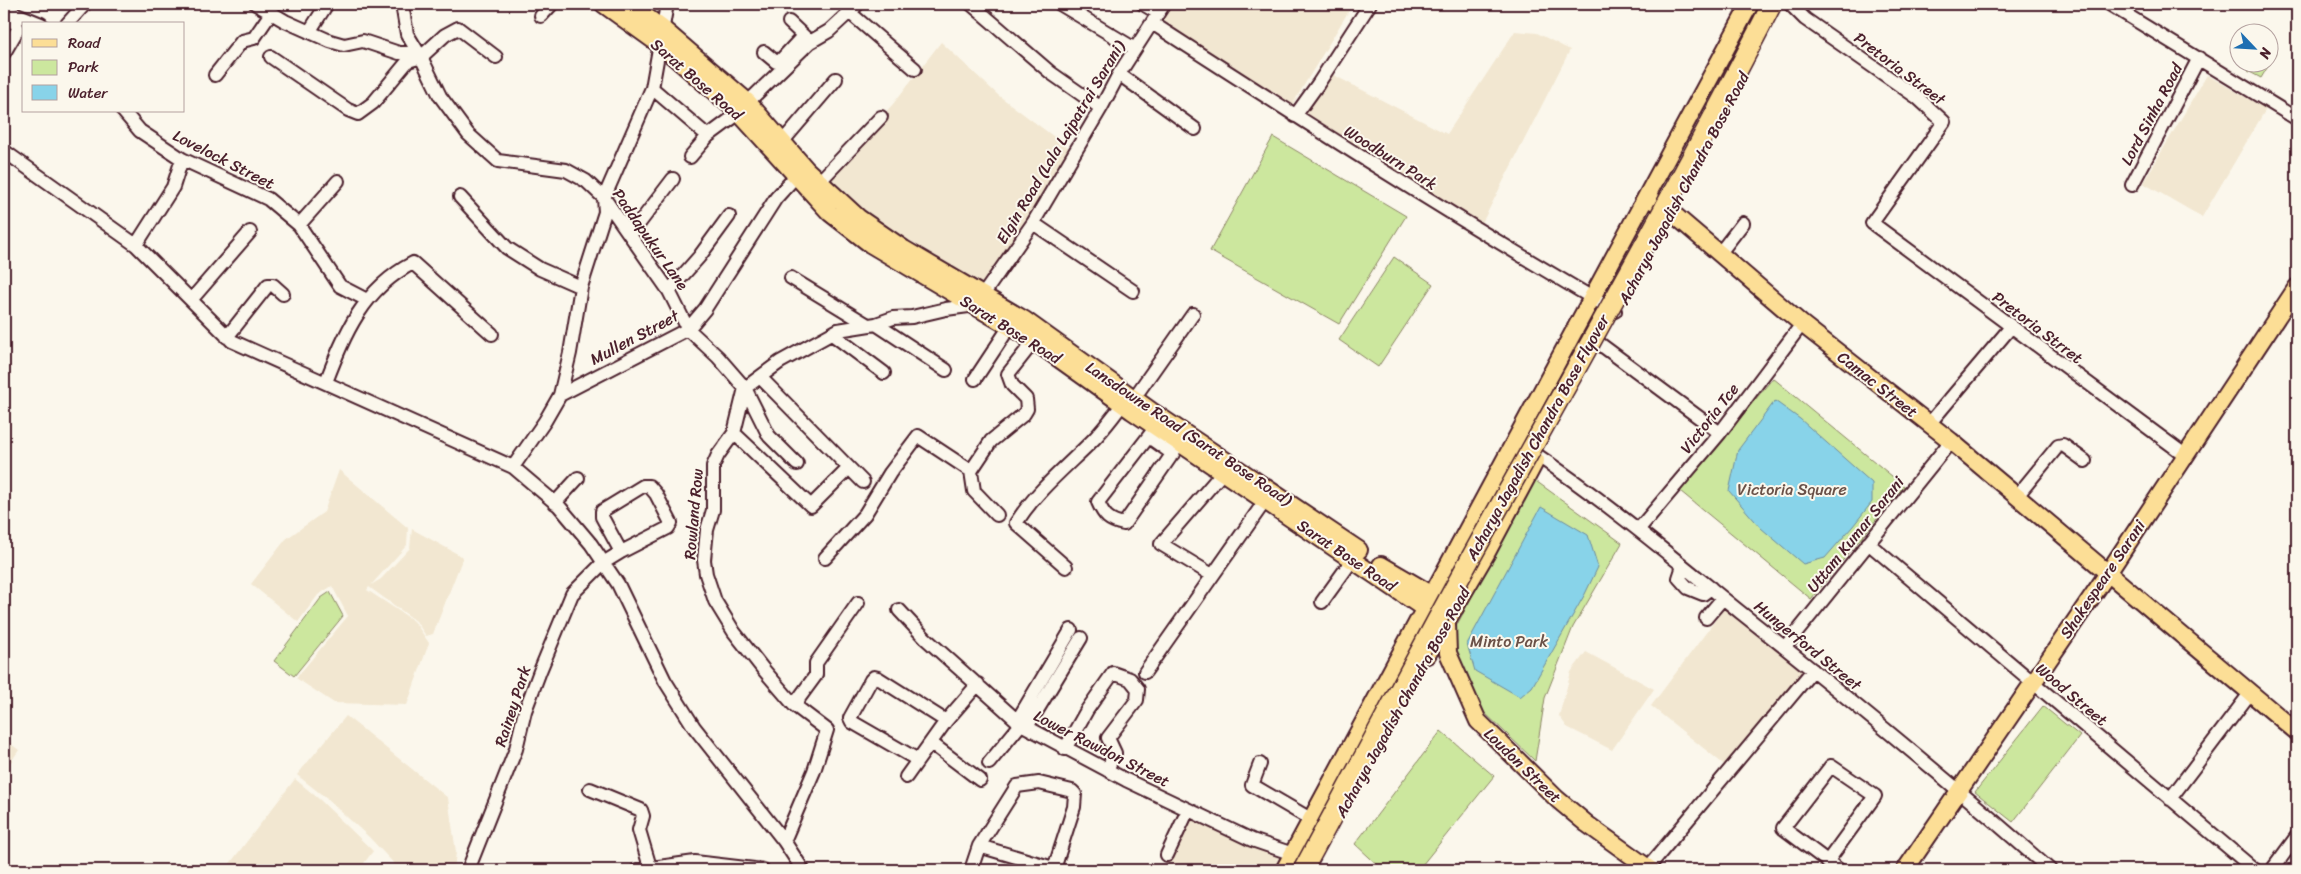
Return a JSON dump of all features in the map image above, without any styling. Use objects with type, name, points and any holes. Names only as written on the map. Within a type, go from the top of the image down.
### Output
[{"type":"highway","name":"Acharya Jagadish Chandra Bose Flyover","points":[[1302,867],[1436,601],[1709,101],[1759,4]]},
{"type":"highway","name":"Acharya Jagadish Chandra Bose Flyover","points":[[1302,867],[1660,216],[1772,4]]},
{"type":"main road","name":"Sarat Bose Road","points":[[602,4],[660,44],[744,107],[796,176],[830,213],[870,244],[979,300],[1010,326],[1129,401],[1152,432],[1176,449],[1223,472],[1353,559],[1428,601],[1447,624]]},
{"type":"main road","name":"Lansdowne Road (Sarat Bose Road)","points":[[629,4],[662,28],[782,141],[819,182],[866,223],[979,300],[1025,320],[1129,401],[1372,559],[1428,601],[1455,608]]},
{"type":"main road","name":"Acharya Jagadish Chandra Bose Road","points":[[1302,867],[1312,820],[1750,4]]},
{"type":"main road","name":"Acharya Jagadish Chandra Bose Road","points":[[1302,867],[1447,624],[1671,212],[1779,4]]},
{"type":"main road","name":"Camac Street","points":[[1647,197],[1671,212],[1802,324],[1951,441],[2297,732]]},
{"type":"main road","name":"Shakespeare Sarani","points":[[1905,870],[1961,791],[2032,682],[2108,573],[2297,287]]},
{"type":"main road","name":"Loudon Street","points":[[1447,624],[1448,653],[1478,721],[1558,799],[1587,824],[1648,869]]},
{"type":"main road","name":"Acharya Jagadish Chandra Bose Road","points":[[1284,870],[1302,867]]},
{"type":"street","points":[[69,22],[85,4]]},
{"type":"street","points":[[256,4],[309,32],[344,45],[363,41],[399,53],[420,55]]},
{"type":"street","points":[[309,32],[327,4]]},
{"type":"street","name":"Paddapukur Lane","points":[[402,4],[406,34],[420,55],[426,71],[446,104],[468,134],[498,161],[566,170],[586,181],[604,198],[631,234],[669,291],[688,329]]},
{"type":"street","points":[[540,16],[552,4]]},
{"type":"street","points":[[513,467],[545,422],[560,395],[570,353],[581,288],[605,212],[604,198],[652,88],[667,4]]},
{"type":"street","points":[[971,4],[1051,73],[1102,108]]},
{"type":"street","points":[[1060,4],[1135,49]]},
{"type":"street","name":"Woodburn Park","points":[[1143,4],[1158,13],[1295,116],[1492,238],[1617,312]]},
{"type":"street","points":[[1295,116],[1370,4]]},
{"type":"street","name":"Pretoria Street","points":[[1790,4],[1805,19],[1918,98],[1944,122],[1872,223]]},
{"type":"street","name":"Lord Sinha Road","points":[[2109,4],[2297,119]]},
{"type":"street","points":[[690,157],[708,136],[744,107],[807,39],[829,30],[853,8],[915,69]]},
{"type":"street","points":[[4,13],[34,22]]},
{"type":"street","points":[[4,13],[16,24],[18,29],[4,53]]},
{"type":"street","points":[[215,75],[242,41],[254,38],[271,13]]},
{"type":"street","name":"Elgin Road (Lala Lajpatrai Sarani)","points":[[979,300],[1033,223],[1102,108],[1119,74],[1158,13]]},
{"type":"street","points":[[789,22],[807,39]]},
{"type":"street","points":[[271,57],[348,110],[358,114],[373,103],[408,61],[420,55],[445,35],[458,28],[496,57]]},
{"type":"street","points":[[764,52],[776,62],[782,64]]},
{"type":"street","name":"Lord Sinha Road","points":[[2132,185],[2199,58]]},
{"type":"street","points":[[1119,74],[1195,129]]},
{"type":"street","points":[[782,141],[836,79]]},
{"type":"street","points":[[652,88],[708,136]]},
{"type":"street","name":"Lovelock Street","points":[[124,112],[140,131],[182,159],[268,199],[298,225],[340,286],[367,300]]},
{"type":"street","points":[[819,182],[881,117]]},
{"type":"street","points":[[4,151],[136,246],[227,337],[260,354],[513,467],[555,503],[591,544],[618,584],[665,681],[694,728],[784,840],[803,870]]},
{"type":"street","points":[[136,246],[173,187],[182,159]]},
{"type":"street","name":"Mullen Street","points":[[560,395],[688,329],[705,309],[776,198],[796,176]]},
{"type":"street","points":[[631,234],[673,179]]},
{"type":"street","points":[[298,225],[338,181]]},
{"type":"street","points":[[460,197],[507,248],[540,269],[581,288]]},
{"type":"street","points":[[669,291],[699,257],[729,216]]},
{"type":"street","points":[[1033,223],[1133,291]]},
{"type":"street","points":[[1719,254],[1743,223]]},
{"type":"street","name":"Pretoria Strret","points":[[1872,223],[2185,456]]},
{"type":"street","points":[[191,300],[250,232]]},
{"type":"street","points":[[326,382],[345,334],[367,300],[399,271],[414,264],[492,334]]},
{"type":"street","points":[[791,278],[872,324],[946,370]]},
{"type":"street","points":[[227,337],[268,285],[273,285],[282,294]]},
{"type":"street","points":[[745,388],[780,362],[838,330],[893,318],[912,317],[979,300]]},
{"type":"street","points":[[1066,566],[1016,523],[1026,507],[1047,483],[1094,439],[1129,401],[1193,314]]},
{"type":"street","name":"Victoria Tce","points":[[1638,530],[1720,433],[1802,324]]},
{"type":"street","points":[[975,379],[1010,326]]},
{"type":"street","points":[[1929,424],[2011,327]]},
{"type":"street","points":[[688,329],[718,357],[745,388],[769,436],[797,464]]},
{"type":"street","points":[[832,334],[884,373]]},
{"type":"street","points":[[997,515],[974,492],[971,471],[991,441],[1024,414],[1027,409],[1026,400],[1012,385],[1008,374],[1034,341]]},
{"type":"street","points":[[1600,344],[1720,433]]},
{"type":"street","points":[[760,377],[863,482]]},
{"type":"street","name":"Rowland Row","points":[[745,388],[734,433],[718,455],[713,466],[713,510],[707,530],[704,560],[706,574],[716,601],[734,632],[763,670],[794,705],[827,730],[814,771],[784,840]]},
{"type":"street","points":[[1152,432],[1098,502],[1103,514],[1112,521],[1124,524],[1176,449]]},
{"type":"street","points":[[734,433],[811,506],[849,468]]},
{"type":"street","points":[[825,558],[865,514],[890,473],[918,436],[971,471]]},
{"type":"street","name":"Hungerford Street","points":[[1516,440],[1638,530],[1785,647],[1961,791],[2050,870]]},
{"type":"street","name":"Uttam Kumar Sarani","points":[[1785,647],[1951,441]]},
{"type":"street","points":[[2017,496],[2058,446],[2063,445],[2085,461]]},
{"type":"street","points":[[1212,575],[1161,544],[1223,472]]},
{"type":"street","points":[[555,503],[578,478]]},
{"type":"street","name":"Rainey Park","points":[[468,870],[516,749],[528,703],[565,608],[576,589],[603,563],[668,528],[671,523],[656,494],[649,486],[643,486],[602,511],[602,517],[621,552]]},
{"type":"street","points":[[1145,672],[1265,501]]},
{"type":"street","name":"Wood Street","points":[[1868,543],[2255,870]]},
{"type":"street","points":[[1322,602],[1353,559]]},
{"type":"street","points":[[1706,618],[1722,598]]},
{"type":"street","points":[[794,705],[816,675],[816,663],[858,603]]},
{"type":"street","name":"Lower Rawdon Street","points":[[899,610],[926,638],[1022,724],[1065,749],[1252,840],[1302,867]]},
{"type":"street","points":[[989,764],[1022,724],[1076,634]]},
{"type":"street","points":[[1648,869],[1813,670]]},
{"type":"street","points":[[1065,749],[1087,710],[1113,673],[1130,679],[1138,688],[1137,700],[1108,738],[1115,752],[1107,770]]},
{"type":"street","points":[[918,760],[852,722],[850,718],[871,680],[874,677],[878,678],[946,720]]},
{"type":"street","points":[[906,777],[946,720],[978,684]]},
{"type":"street","points":[[2170,799],[2251,692]]},
{"type":"street","points":[[931,743],[980,780]]},
{"type":"street","points":[[1260,764],[1252,786],[1312,820]]},
{"type":"street","points":[[1827,862],[1875,796],[1831,766],[1783,828],[1827,862],[1839,870]]},
{"type":"street","points":[[971,870],[979,846],[994,826],[1011,794],[1020,784],[1039,783],[1072,791],[1076,800],[1057,870],[979,846]]},
{"type":"street","points":[[590,789],[641,810],[643,816],[639,830],[644,869],[695,862],[764,870]]},
{"type":"street","points":[[1167,855],[1188,810]]},
{"type":"street","points":[[2272,870],[2297,836]]},
{"type":"shaded area","points":[[1156,4],[1353,4],[1289,110],[1151,12]]},
{"type":"shaded area","points":[[1515,31],[1537,33],[1570,50],[1482,223],[1292,117],[1320,68],[1447,134]]},
{"type":"shaded area","points":[[941,42],[998,95],[1069,148],[984,301],[818,186],[893,104]]},
{"type":"shaded area","points":[[2207,75],[2266,109],[2202,217],[2143,183]]},
{"type":"shaded area","points":[[339,470],[408,528],[407,545],[371,585],[381,579],[410,548],[412,529],[463,557],[433,634],[426,636],[416,621],[369,587],[367,590],[414,621],[429,643],[407,705],[334,703],[296,678],[348,616],[332,586],[318,595],[298,622],[251,584],[286,539],[324,512]]},
{"type":"shaded area","points":[[1726,606],[1807,671],[1727,767],[1651,706]]},
{"type":"shaded area","points":[[1586,652],[1654,689],[1612,750],[1567,727],[1559,716],[1571,672]]},
{"type":"shaded area","points":[[346,716],[448,798],[456,852],[454,870],[400,870],[369,837],[297,775]]},
{"type":"shaded area","points":[[4,739],[19,750],[4,772]]},
{"type":"shaded area","points":[[295,779],[319,799],[373,851],[359,870],[233,870],[228,866]]},
{"type":"shaded area","points":[[1189,814],[1285,860],[1280,870],[1162,870]]},
{"type":"green space","points":[[2250,72],[2265,72],[2261,78]]},
{"type":"green space","points":[[1273,137],[1406,216],[1339,324],[1210,251]]},
{"type":"green space","points":[[1394,257],[1433,284],[1378,367],[1339,340]]},
{"type":"green space","name":"Victoria Square","points":[[1773,378],[1904,486],[1811,599],[1680,491]]},
{"type":"green space","name":"Minto Park","points":[[1533,479],[1622,543],[1573,627],[1545,698],[1535,761],[1484,712],[1448,642]]},
{"type":"green space","points":[[330,592],[343,616],[294,676],[274,661],[321,598]]},
{"type":"green space","points":[[2043,706],[2080,736],[2013,822],[1975,792]]},
{"type":"green space","points":[[1441,731],[1494,776],[1418,870],[1383,870],[1355,844]]},
{"type":"water","points":[[1775,401],[1800,419],[1872,483],[1872,502],[1853,526],[1825,558],[1803,564],[1761,528],[1729,491],[1738,450]]},
{"type":"water","points":[[1541,507],[1588,535],[1598,567],[1585,594],[1532,687],[1520,697],[1475,671],[1467,644]]}]
